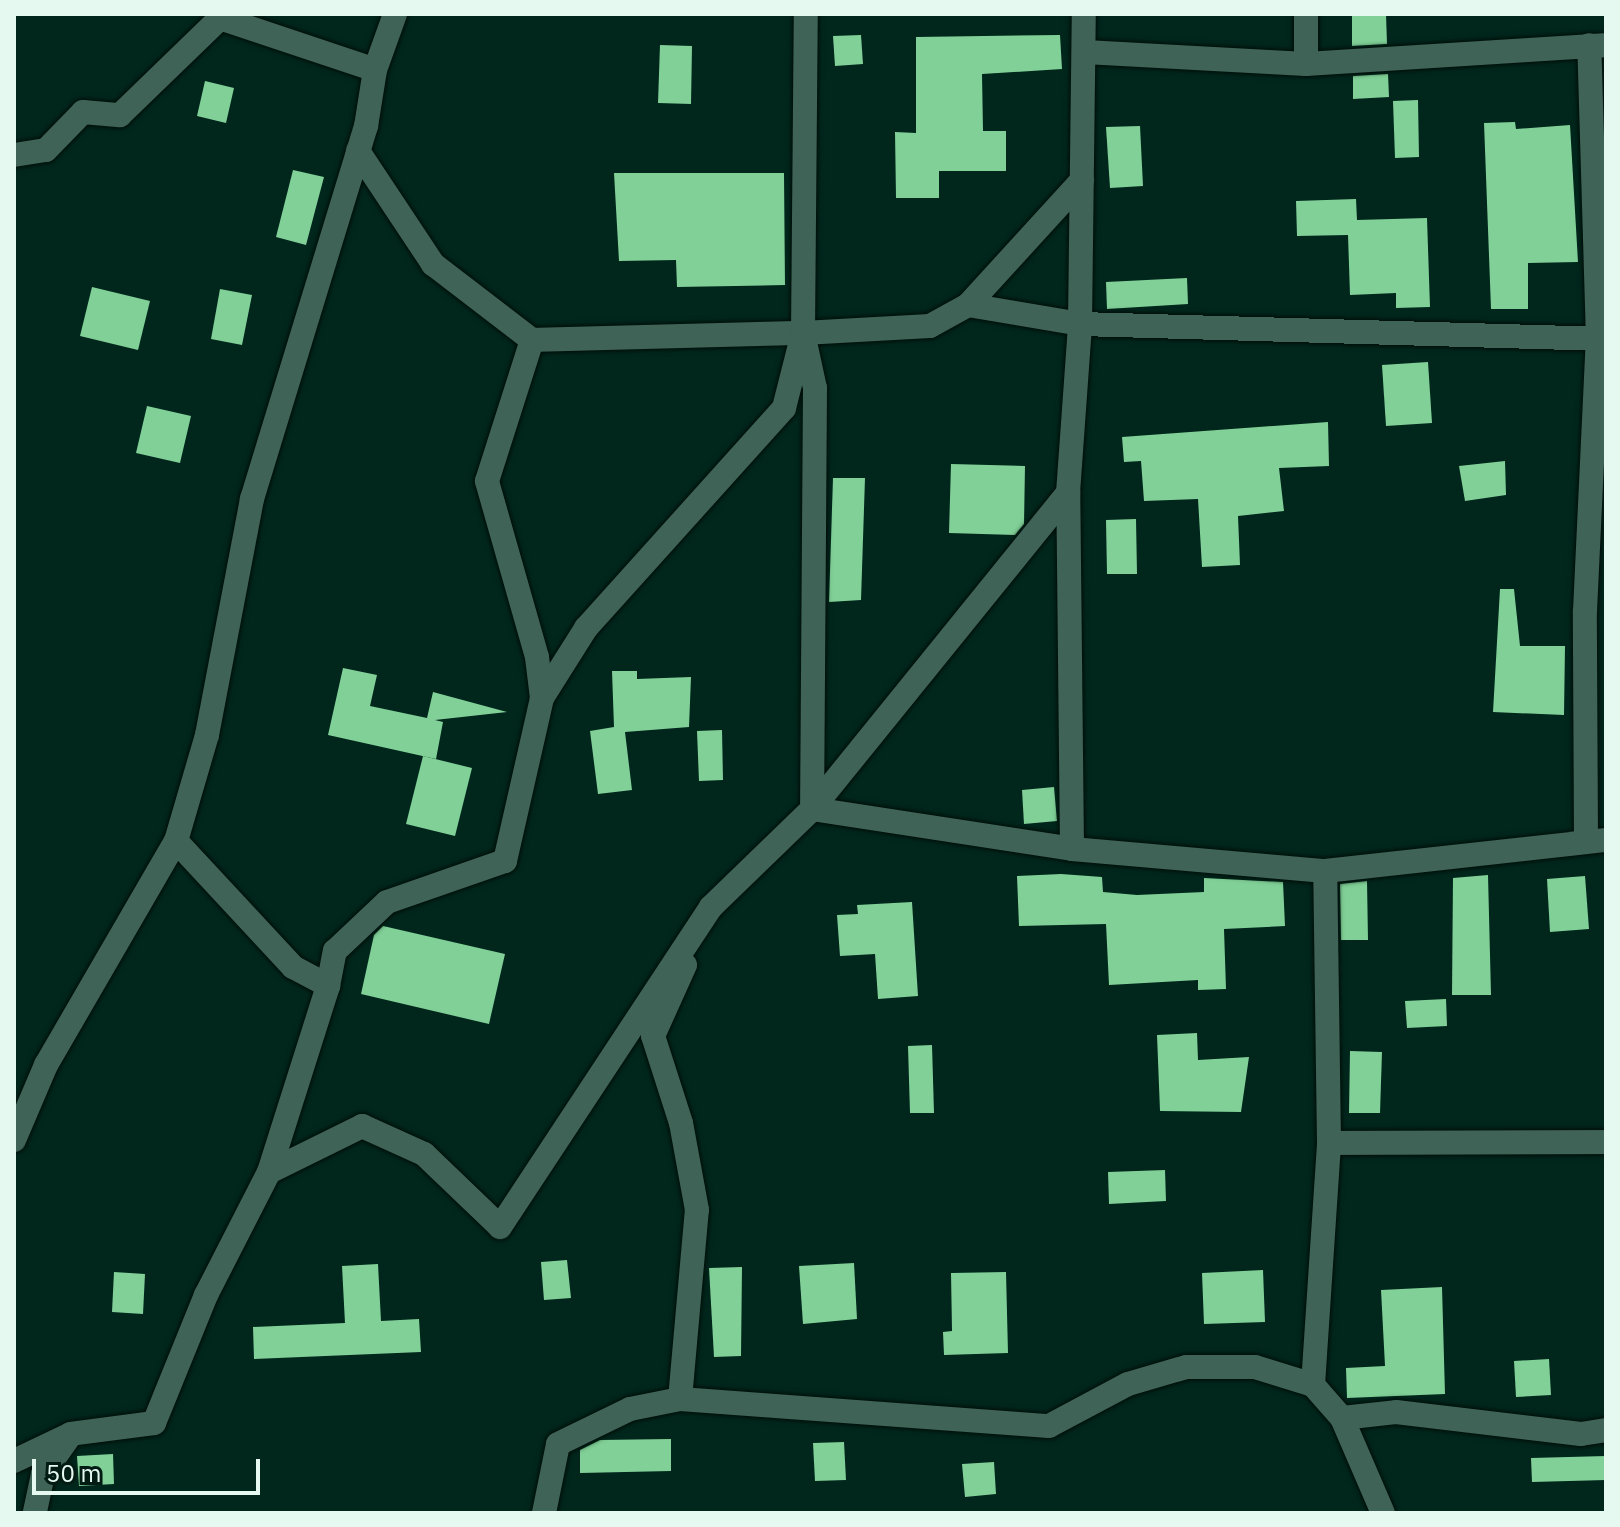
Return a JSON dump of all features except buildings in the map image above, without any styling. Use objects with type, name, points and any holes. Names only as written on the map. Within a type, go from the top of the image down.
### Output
[{"type":"street","points":[[14,1140],[46,1065],[176,841],[207,735],[252,499],[358,151],[375,70],[395,14]]},
{"type":"street","points":[[806,14],[803,333],[815,388],[812,809]]},
{"type":"street","points":[[1072,849],[1068,493],[1080,324],[1084,14]]},
{"type":"street","points":[[1306,14],[1306,64]]},
{"type":"street","points":[[14,155],[46,150],[83,112],[120,115],[220,18],[375,70]]},
{"type":"street","points":[[812,809],[1072,849],[1325,871],[1596,840],[1596,610],[1602,340],[1598,45],[1306,64],[1085,52]]},
{"type":"street","points":[[358,151],[433,264],[532,340],[803,333],[930,326],[968,305],[1082,180]]},
{"type":"street","points":[[968,305],[1080,324],[1602,340]]},
{"type":"street","points":[[14,1461],[71,1434],[154,1423],[206,1295],[269,1172],[328,986],[335,951],[387,902],[505,861],[542,698],[586,628],[784,408],[803,333]]},
{"type":"street","points":[[532,340],[487,481],[537,657],[542,698]]},
{"type":"street","points":[[269,1172],[362,1126],[424,1154],[500,1227],[711,907],[812,809],[1068,493]]},
{"type":"street","points":[[176,841],[293,967],[328,986]]},
{"type":"street","points":[[1313,1385],[1329,1143],[1325,871]]},
{"type":"street","points":[[680,1399],[697,1210],[681,1123],[653,1036],[711,907]]},
{"type":"street","points":[[1329,1143],[1606,1142]]},
{"type":"street","points":[[544,1513],[558,1444],[630,1409],[680,1399],[1049,1426],[1128,1384],[1186,1367],[1255,1367],[1313,1385],[1342,1418],[1383,1513]]},
{"type":"street","points":[[1342,1418],[1396,1412],[1581,1434],[1606,1430]]},
{"type":"street","points":[[35,1513],[43,1474],[71,1434]]}]
